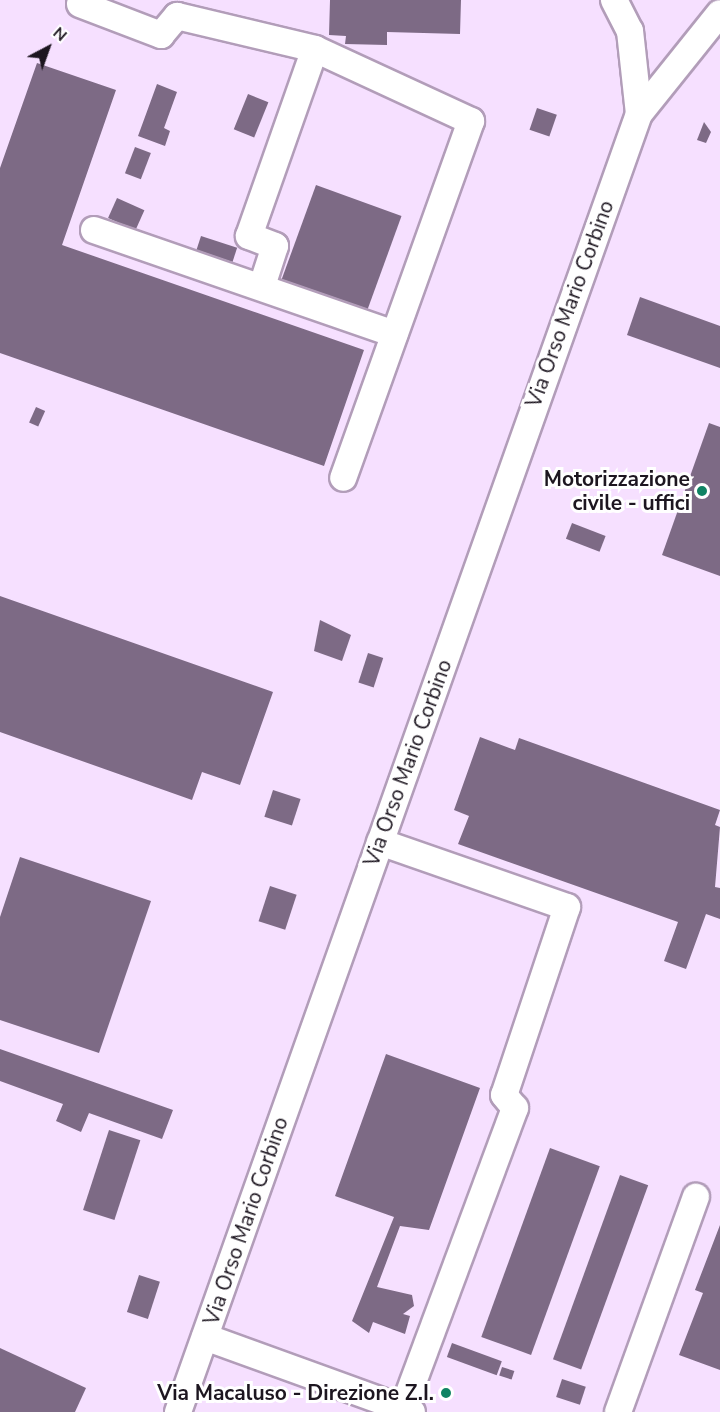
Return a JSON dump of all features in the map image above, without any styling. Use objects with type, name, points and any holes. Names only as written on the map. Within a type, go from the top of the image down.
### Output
[{"type":"street","points":[[614,0],[630,31],[639,114]]},
{"type":"street","points":[[80,4],[161,35],[177,16],[315,49],[471,121],[343,478]]},
{"type":"street","points":[[639,114],[720,13]]},
{"type":"street","points":[[262,286],[275,246],[249,236],[315,49]]},
{"type":"street","name":"Via Orso Mario Corbino","points":[[178,1412],[639,114]]},
{"type":"street","points":[[94,230],[262,286],[395,334]]},
{"type":"street","points":[[205,1337],[407,1410],[515,1108],[504,1095],[567,907],[380,842]]},
{"type":"street","points":[[618,1412],[696,1197]]},
{"type":"building","points":[[330,0],[461,0],[460,34],[387,32],[387,45],[345,44],[346,36],[329,35]]},
{"type":"building","points":[[37,63],[116,90],[62,245],[364,350],[324,466],[0,353],[0,168]]},
{"type":"building","points":[[157,84],[177,92],[164,128],[170,131],[165,146],[138,136]]},
{"type":"building","points":[[248,94],[268,102],[254,137],[234,129]]},
{"type":"building","points":[[537,108],[557,115],[549,137],[530,130]]},
{"type":"building","points":[[704,122],[711,132],[706,143],[697,140]]},
{"type":"building","points":[[135,147],[151,153],[141,179],[125,173]]},
{"type":"building","points":[[316,185],[402,216],[366,313],[281,282]]},
{"type":"building","points":[[117,198],[144,210],[135,230],[108,218]]},
{"type":"building","points":[[201,236],[237,248],[233,262],[196,250]]},
{"type":"building","points":[[640,297],[720,326],[720,368],[627,335]]},
{"type":"building","points":[[36,407],[45,411],[38,427],[29,423]]},
{"type":"building","name":"Motorizzazione civile - uffici","points":[[709,423],[720,427],[720,576],[662,555]]},
{"type":"building","points":[[572,523],[606,536],[600,552],[566,539]]},
{"type":"building","points":[[0,596],[273,692],[240,785],[202,772],[192,800],[0,732]]},
{"type":"building","points":[[320,620],[351,635],[342,661],[314,651]]},
{"type":"building","points":[[368,653],[383,658],[374,687],[358,682]]},
{"type":"building","points":[[480,737],[515,750],[519,738],[720,810],[715,825],[720,827],[715,887],[720,888],[720,919],[706,914],[686,969],[664,961],[678,922],[458,844],[469,816],[454,810]]},
{"type":"building","points":[[273,790],[301,799],[292,826],[264,817]]},
{"type":"building","points":[[20,857],[151,901],[99,1053],[0,1020],[0,917]]},
{"type":"building","points":[[270,886],[297,895],[285,930],[259,921]]},
{"type":"building","points":[[0,1049],[173,1110],[162,1139],[89,1113],[81,1132],[56,1121],[63,1104],[0,1081]]},
{"type":"building","points":[[386,1054],[480,1088],[429,1230],[400,1226],[377,1287],[412,1295],[414,1306],[403,1314],[410,1316],[405,1334],[373,1322],[369,1333],[352,1321],[394,1217],[335,1196]]},
{"type":"building","points":[[109,1130],[140,1140],[114,1220],[83,1210]]},
{"type":"building","points":[[550,1148],[600,1166],[531,1355],[481,1337]]},
{"type":"building","points":[[620,1175],[648,1185],[581,1369],[553,1359]]},
{"type":"building","points":[[720,1225],[720,1370],[679,1355],[703,1293],[695,1290]]},
{"type":"building","points":[[139,1275],[160,1282],[148,1319],[127,1312]]},
{"type":"building","points":[[452,1343],[502,1361],[497,1375],[447,1357]]},
{"type":"building","points":[[0,1348],[86,1388],[75,1412],[0,1412]]},
{"type":"building","points":[[502,1367],[514,1371],[512,1380],[499,1376]]},
{"type":"building","points":[[562,1379],[586,1387],[580,1405],[556,1397]]},
{"type":"place","name":"Motorizzazione civile - uffici","points":[[702,491]]},
{"type":"place","name":"Via Macaluso - Direzione Z.I.","points":[[446,1393]]}]
